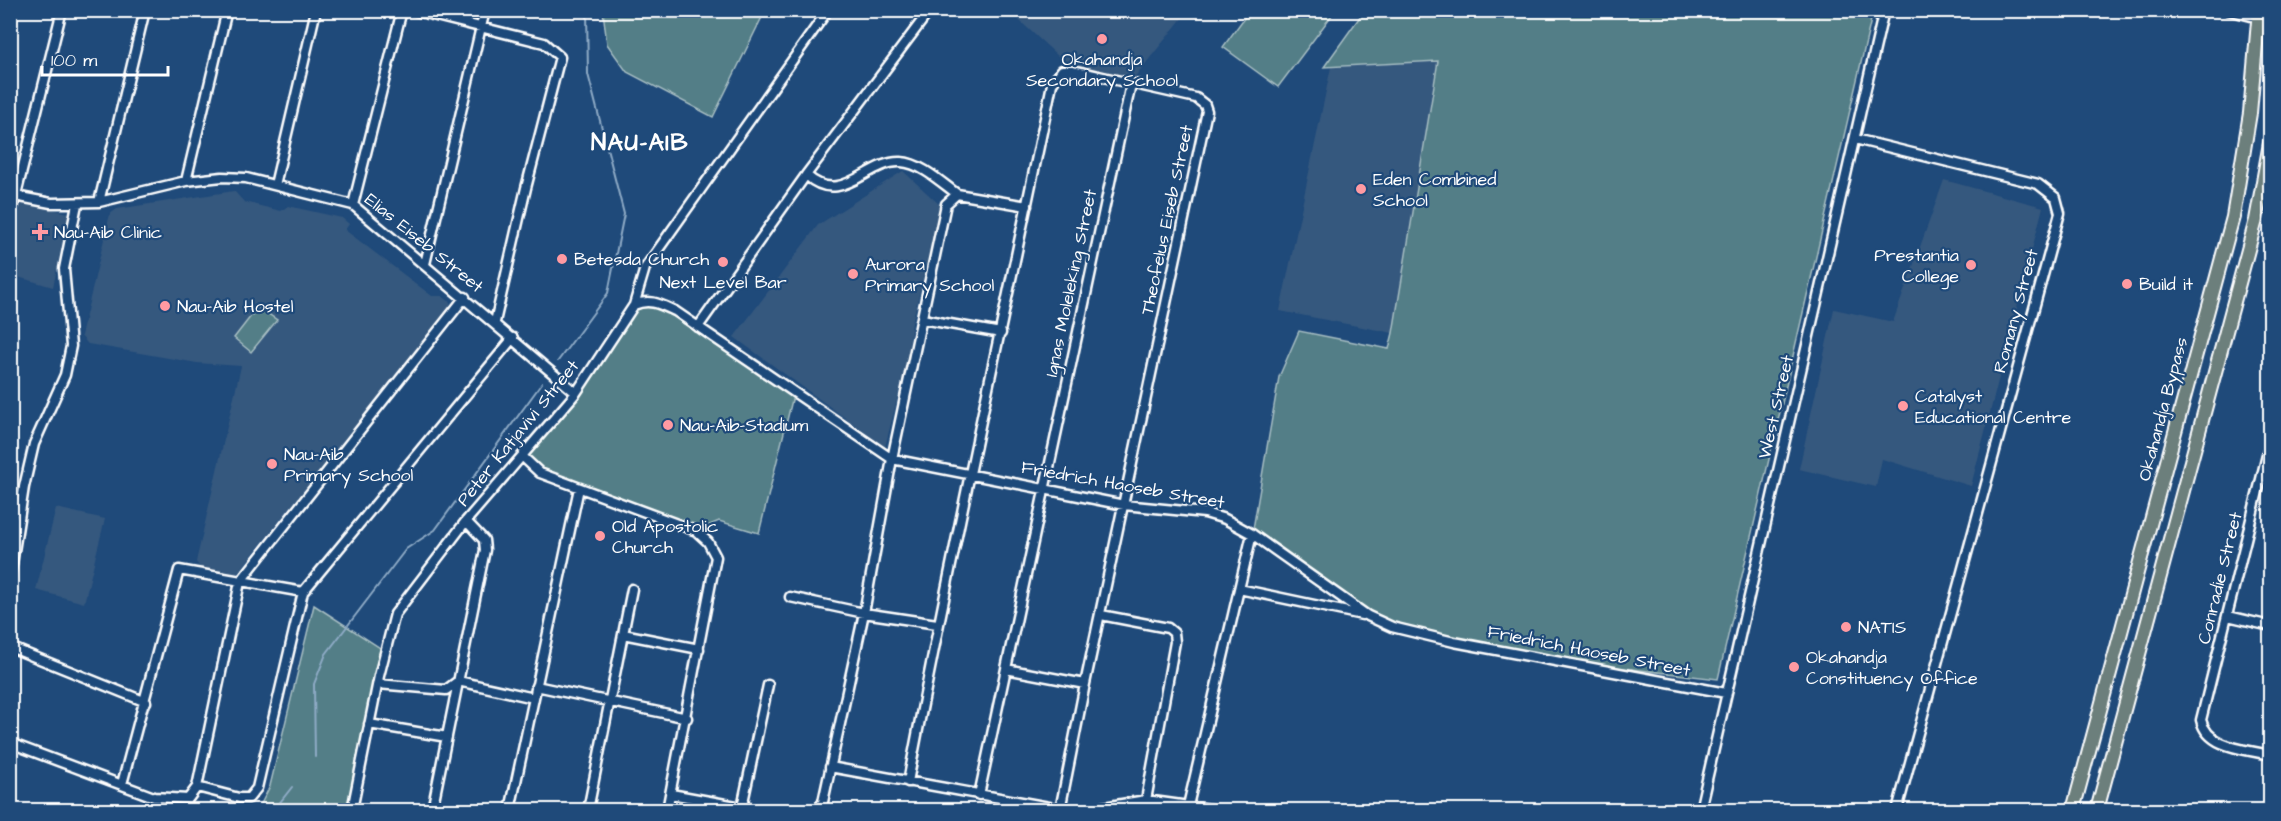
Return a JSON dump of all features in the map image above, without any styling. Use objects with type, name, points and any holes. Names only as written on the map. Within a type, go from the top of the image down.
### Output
[{"type":"highway","name":"Okahandja Bypass","points":[[2073,810],[2233,217],[2245,153],[2263,17]]},
{"type":"highway","points":[[2097,810],[2256,220],[2271,143]]},
{"type":"street","points":[[10,219],[13,195],[62,10]]},
{"type":"street","points":[[99,202],[145,10]]},
{"type":"street","points":[[186,182],[227,10]]},
{"type":"street","points":[[275,185],[316,10]]},
{"type":"street","points":[[353,205],[402,10]]},
{"type":"street","points":[[412,10],[544,43],[560,57],[525,188],[495,322]]},
{"type":"street","points":[[425,264],[485,10]]},
{"type":"street","name":"Peter Katjavivi Street","points":[[352,810],[369,724],[395,614],[466,521],[524,457],[576,393],[634,305],[645,268],[828,10]]},
{"type":"street","points":[[698,327],[806,175],[930,10]]},
{"type":"street","name":"West Street","points":[[1700,810],[1884,10]]},
{"type":"street","points":[[2228,10],[2263,17]]},
{"type":"street","name":"Theofelus Eiseb Street","points":[[908,782],[968,473],[1001,333],[1055,76],[1062,70],[1072,70],[1196,98],[1205,105],[1207,111],[1124,506]]},
{"type":"street","name":"Ignas Moleleking Street","points":[[979,795],[1131,84]]},
{"type":"street","name":"Romany Street","points":[[1855,139],[2038,184],[2056,198],[2060,213],[1897,810]]},
{"type":"street","points":[[806,175],[813,182],[825,186],[844,186],[898,161],[930,175],[957,195],[1027,206]]},
{"type":"street","name":"Elias Eiseb Street","points":[[13,195],[76,204],[99,202],[186,182],[222,177],[246,178],[353,205],[495,322],[576,393]]},
{"type":"street","points":[[817,810],[823,802],[864,613],[892,459],[946,204],[957,195]]},
{"type":"street","points":[[10,576],[20,508],[34,444],[65,375],[71,346],[64,269],[76,204]]},
{"type":"street","points":[[10,743],[154,797],[188,799],[197,787],[240,582],[465,297]]},
{"type":"street","name":"Friedrich Haoseb Street","points":[[634,305],[643,301],[652,301],[675,311],[892,459],[1124,506],[1205,513],[1225,519],[1252,534],[1368,616],[1392,627],[1454,642],[1726,693]]},
{"type":"street","points":[[922,319],[1001,333]]},
{"type":"street","points":[[197,787],[239,798],[249,798],[257,788],[303,592],[513,338]]},
{"type":"street","name":"Conradie Street","points":[[2271,443],[2201,720],[2204,732],[2213,740],[2271,755]]},
{"type":"street","points":[[524,457],[540,473],[696,531],[708,542],[716,557],[668,810]]},
{"type":"street","points":[[510,810],[579,488]]},
{"type":"street","points":[[1060,810],[1084,684],[1124,506]]},
{"type":"street","points":[[432,810],[485,550],[484,540],[466,521]]},
{"type":"street","points":[[1188,807],[1252,534]]},
{"type":"street","points":[[122,784],[146,702],[179,570],[303,592]]},
{"type":"street","points":[[588,810],[632,589]]},
{"type":"street","points":[[1239,590],[1368,616]]},
{"type":"street","points":[[790,597],[864,613],[937,624]]},
{"type":"street","points":[[1101,615],[1168,628],[1174,633],[1175,642],[1146,800]]},
{"type":"street","points":[[2228,616],[2271,626]]},
{"type":"street","points":[[623,634],[699,649]]},
{"type":"street","points":[[10,647],[146,702]]},
{"type":"street","points":[[1006,669],[1084,684]]},
{"type":"street","points":[[378,684],[446,690],[458,681],[534,698]]},
{"type":"street","points":[[742,807],[768,685]]},
{"type":"street","points":[[536,686],[687,718]]},
{"type":"street","points":[[369,724],[447,737]]},
{"type":"street","points":[[830,767],[1060,810],[1098,808],[1146,800],[1217,810]]},
{"type":"street","points":[[671,794],[758,810]]},
{"type":"shaded area","name":"Okahandja Secondary School","points":[[1009,11],[1188,11],[1133,79],[1070,67]]},
{"type":"shaded area","name":"Eden Combined School","points":[[1438,61],[1393,333],[1280,311],[1331,67]]},
{"type":"shaded area","name":"Aurora Primary School","points":[[903,171],[941,206],[912,323],[908,357],[885,447],[734,337],[818,225]]},
{"type":"shaded area","name":"Catalyst Educational Centre","points":[[1944,180],[2043,207],[1971,486],[1882,459],[1876,487],[1799,469],[1834,309],[1893,322]]},
{"type":"shaded area","name":"Nau-Aib Primary School","points":[[234,191],[244,202],[281,211],[288,206],[342,218],[349,224],[345,230],[432,296],[442,296],[450,302],[450,308],[236,575],[202,570],[196,562],[241,366],[197,363],[88,344],[81,336],[110,214],[117,209]]},
{"type":"shaded area","name":"Nau-Aib Clinic","points":[[21,203],[69,213],[53,287],[11,275],[11,251]]},
{"type":"shaded area","points":[[56,508],[105,519],[84,603],[36,590]]},
{"type":"green space","points":[[603,10],[765,11],[713,117],[627,72],[607,44]]},
{"type":"green space","points":[[1250,10],[1335,11],[1278,87],[1223,47]]},
{"type":"green space","points":[[1364,11],[1873,11],[1718,679],[1545,659],[1392,627],[1252,535],[1279,377],[1299,331],[1389,349],[1393,333],[1438,61],[1324,67]]},
{"type":"green space","name":"Nau-Aib-Stadium","points":[[643,301],[675,311],[794,392],[759,533],[719,521],[696,531],[540,473],[523,457],[576,393],[634,305]]},
{"type":"green space","points":[[258,307],[277,320],[251,352],[234,338]]},
{"type":"green space","points":[[314,605],[385,651],[352,810],[258,810],[270,786]]},
{"type":"waterway","points":[[558,361],[608,293],[624,214],[588,74],[587,10]]},
{"type":"waterway","points":[[315,757],[314,684],[326,654],[406,549],[435,530],[542,383]]},
{"type":"waterway","points":[[274,810],[292,787]]},
{"type":"place","name":"Okahandja Secondary School","points":[[1102,39]]},
{"type":"place","name":"Eden Combined School","points":[[1361,189]]},
{"type":"place","name":"Nau-Aib Clinic","points":[[40,232]]},
{"type":"place","name":"Betesda Church","points":[[562,259]]},
{"type":"place","name":"Next Level Bar","points":[[723,262]]},
{"type":"place","name":"Prestantia College","points":[[1971,265]]},
{"type":"place","name":"Aurora Primary School","points":[[853,274]]},
{"type":"place","name":"Build it","points":[[2127,284]]},
{"type":"place","name":"Nau-Aib Hostel","points":[[165,306]]},
{"type":"place","name":"Catalyst Educational Centre","points":[[1903,406]]},
{"type":"place","name":"Nau-Aib-Stadium","points":[[668,425]]},
{"type":"place","name":"Nau-Aib Primary School","points":[[272,464]]},
{"type":"place","name":"Old Apostolic Church","points":[[600,536]]},
{"type":"place","name":"NATIS","points":[[1846,627]]},
{"type":"place","name":"Okahandja Constituency Office","points":[[1794,667]]},
{"type":"district","name":"NAU-AIB","points":[[640,143]]}]
